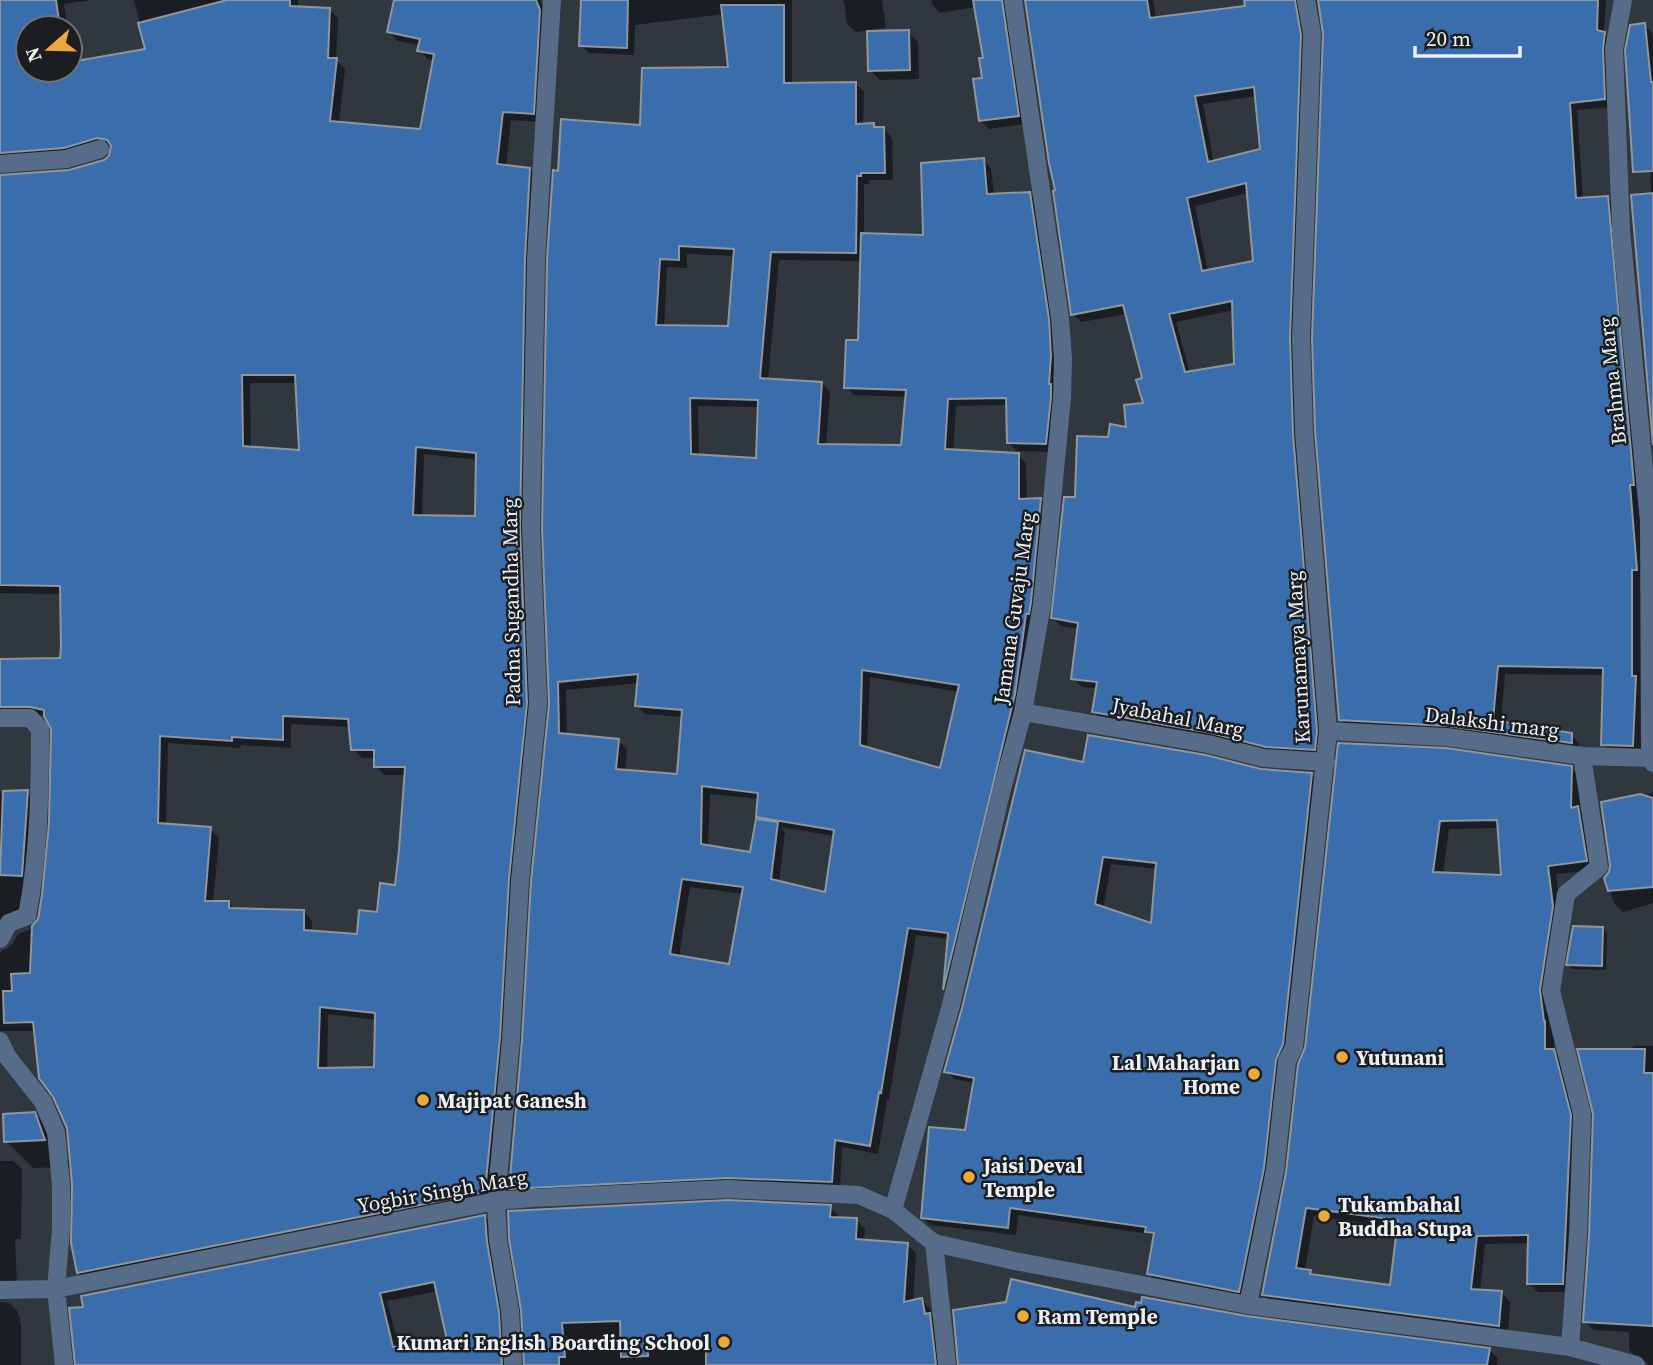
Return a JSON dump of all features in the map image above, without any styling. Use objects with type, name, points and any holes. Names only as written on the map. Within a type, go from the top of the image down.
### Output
[{"type":"street","name":"Padna Sugandha Marg","points":[[513,1365],[510,1311],[498,1240],[496,1202],[511,1039],[520,880],[538,703],[531,514],[536,259],[552,0]]},
{"type":"street","name":"Jamana Guvaju Marg","points":[[893,1210],[951,1005],[1023,712],[1042,604],[1062,398],[1063,359],[1060,318],[1013,0]]},
{"type":"street","name":"Karunamaya Marg","points":[[1248,1306],[1275,1170],[1287,1061],[1294,1047],[1328,731],[1304,432],[1301,338],[1312,34],[1306,0]]},
{"type":"street","name":"Brahma Marg","points":[[1623,0],[1614,49],[1621,230],[1631,357],[1649,522],[1652,760]]},
{"type":"street","points":[[0,164],[66,159],[100,149]]},
{"type":"street","name":"Jyabahal Marg","points":[[1023,712],[1208,744],[1264,758],[1326,762]]},
{"type":"street","points":[[0,718],[30,718],[40,729],[40,803],[35,874],[27,916],[9,923],[0,939]]},
{"type":"street","name":"Dalakshi marg","points":[[1328,731],[1447,737],[1582,756],[1652,760]]},
{"type":"street","points":[[1570,1347],[1578,1235],[1582,1114],[1551,991],[1566,894],[1599,867],[1582,756]]},
{"type":"street","points":[[0,1041],[7,1056],[43,1102],[56,1132],[61,1185],[61,1229],[56,1289],[64,1365]]},
{"type":"street","name":"Yogbir Singh Marg","points":[[0,1290],[56,1289],[496,1202],[533,1198],[728,1189],[859,1195],[893,1210],[934,1243]]},
{"type":"street","points":[[947,1365],[934,1243],[1248,1306],[1570,1347],[1636,1365]]},
{"type":"building","points":[[0,0],[56,0],[58,14],[14,14],[14,84],[84,84],[84,60],[145,49],[138,23],[227,0],[290,0],[290,6],[330,8],[328,58],[337,58],[330,121],[420,129],[434,54],[417,51],[420,39],[387,32],[394,0],[536,0],[540,10],[534,114],[503,112],[497,164],[530,168],[525,259],[520,528],[527,703],[509,879],[500,1038],[485,1192],[77,1273],[71,1243],[72,1185],[67,1128],[53,1097],[39,1078],[33,1022],[4,1023],[3,991],[12,991],[11,974],[30,973],[32,926],[38,919],[42,895],[49,823],[51,729],[44,710],[0,707],[0,659],[60,658],[61,647],[60,586],[0,585],[0,175],[69,170],[104,160],[109,156],[111,146],[107,140],[97,138],[64,148],[0,153]],"holes":[[[242,375],[295,375],[299,450],[243,446]],[[416,447],[476,453],[475,516],[413,515]],[[283,716],[348,719],[351,750],[374,750],[374,767],[405,767],[395,885],[380,883],[377,912],[359,910],[357,934],[304,930],[304,910],[229,908],[229,901],[205,901],[211,827],[158,823],[160,736],[232,741],[232,737],[283,740]],[[320,1007],[375,1013],[374,1067],[318,1068]]]},
{"type":"building","points":[[581,0],[628,0],[627,48],[579,46]]},
{"type":"building","points":[[973,0],[1002,0],[1019,116],[979,121],[973,79],[982,78],[979,58],[983,58]]},
{"type":"building","points":[[1025,0],[1147,0],[1150,18],[1245,6],[1244,0],[1295,0],[1301,35],[1290,338],[1293,433],[1317,731],[1315,750],[1266,747],[1211,733],[1092,712],[1097,682],[1071,679],[1078,623],[1051,618],[1064,497],[1075,497],[1077,436],[1108,437],[1110,424],[1126,427],[1124,405],[1143,403],[1136,380],[1142,378],[1123,305],[1071,315]],"holes":[[[1254,87],[1260,149],[1208,162],[1195,96]],[[1246,183],[1253,261],[1202,271],[1187,198]],[[1232,301],[1234,364],[1185,372],[1169,314]]]},
{"type":"building","points":[[1318,0],[1598,0],[1597,30],[1605,32],[1605,99],[1570,103],[1576,198],[1608,196],[1634,485],[1630,485],[1637,570],[1632,570],[1632,676],[1636,676],[1633,746],[1601,745],[1603,668],[1498,666],[1493,720],[1572,733],[1572,743],[1448,726],[1339,720],[1315,431],[1312,338],[1323,34]]},
{"type":"building","points":[[721,5],[784,5],[784,83],[856,82],[856,124],[874,123],[874,127],[884,127],[885,173],[861,173],[861,176],[857,176],[856,253],[771,252],[760,378],[822,382],[818,444],[901,445],[906,390],[844,388],[846,340],[858,340],[861,233],[923,235],[921,163],[984,158],[987,194],[1030,192],[1049,319],[1051,397],[1046,444],[1007,443],[1006,398],[948,399],[945,449],[1019,453],[1019,499],[1041,498],[1031,602],[1029,614],[1026,614],[1015,694],[943,990],[948,933],[908,928],[870,1146],[835,1140],[832,1182],[728,1178],[509,1189],[522,1040],[531,881],[549,704],[542,528],[547,259],[553,170],[558,171],[561,119],[640,125],[642,68],[728,67]],"holes":[[[679,246],[734,249],[728,326],[656,325],[660,259],[679,260]],[[690,398],[758,400],[756,458],[691,454]],[[862,670],[959,685],[940,768],[860,745]],[[638,674],[635,706],[682,710],[677,774],[616,769],[619,739],[559,733],[558,682]],[[702,786],[758,793],[756,817],[834,830],[825,892],[771,879],[778,822],[756,819],[750,852],[701,844]],[[682,879],[743,887],[729,964],[670,954]]]},
{"type":"building","points":[[1645,23],[1653,82],[1653,171],[1633,172],[1625,50],[1630,25]]},
{"type":"building","points":[[909,30],[910,70],[868,71],[867,31]]},
{"type":"building","points":[[1653,193],[1653,445],[1631,195]]},
{"type":"building","points":[[1088,735],[1206,755],[1261,769],[1312,773],[1283,1044],[1276,1060],[1264,1168],[1239,1292],[1147,1274],[1154,1233],[1145,1232],[1146,1227],[1010,1208],[1008,1228],[921,1218],[929,1127],[965,1130],[974,1078],[944,1072],[1025,750],[1083,762]],"holes":[[[1103,857],[1156,863],[1151,923],[1095,904]]]},
{"type":"building","points":[[1338,743],[1446,748],[1572,766],[1571,808],[1578,806],[1587,861],[1548,866],[1553,906],[1540,990],[1545,1021],[1545,1049],[1554,1049],[1571,1115],[1563,1284],[1527,1284],[1528,1235],[1477,1236],[1471,1289],[1502,1291],[1499,1326],[1262,1295],[1286,1172],[1298,1064],[1305,1048]],"holes":[[[1497,820],[1501,875],[1433,872],[1440,821]],[[1306,1208],[1398,1220],[1390,1285],[1310,1274],[1311,1270],[1296,1268]]]},
{"type":"building","points":[[28,790],[22,876],[0,875],[3,791]]},
{"type":"building","points":[[1640,794],[1653,798],[1653,887],[1608,891],[1604,878],[1610,865],[1601,802]]},
{"type":"building","points":[[1573,926],[1603,927],[1602,966],[1566,965]]},
{"type":"building","points":[[1577,1049],[1645,1049],[1644,1073],[1653,1073],[1653,1326],[1583,1322],[1593,1114]]},
{"type":"building","points":[[35,1112],[45,1140],[4,1142],[3,1114]]},
{"type":"building","points":[[728,1200],[831,1205],[830,1217],[857,1218],[856,1239],[908,1243],[904,1302],[922,1298],[925,1314],[930,1313],[936,1365],[706,1365],[706,1348],[648,1347],[648,1356],[621,1357],[620,1321],[562,1323],[565,1357],[559,1357],[559,1365],[524,1365],[521,1310],[509,1239],[508,1211]]},
{"type":"building","points":[[485,1215],[499,1312],[502,1365],[75,1365],[69,1308],[83,1307],[81,1296]],"holes":[[[434,1282],[447,1340],[393,1347],[380,1293]]]},
{"type":"building","points":[[1011,1279],[1135,1307],[1136,1302],[1141,1303],[1142,1297],[1247,1316],[1490,1348],[1487,1365],[958,1365],[953,1310],[1006,1302]]},
{"type":"place","name":"Yutunani","points":[[1342,1057]]},
{"type":"place","name":"Lal Maharjan Home","points":[[1254,1074]]},
{"type":"place","name":"Majipat Ganesh","points":[[423,1100]]},
{"type":"place","name":"Jaisi Deval Temple","points":[[969,1177]]},
{"type":"place","name":"Tukambahal Buddha Stupa","points":[[1324,1216]]},
{"type":"place","name":"Ram Temple","points":[[1023,1316]]},
{"type":"place","name":"Kumari English Boarding School","points":[[724,1342]]}]
